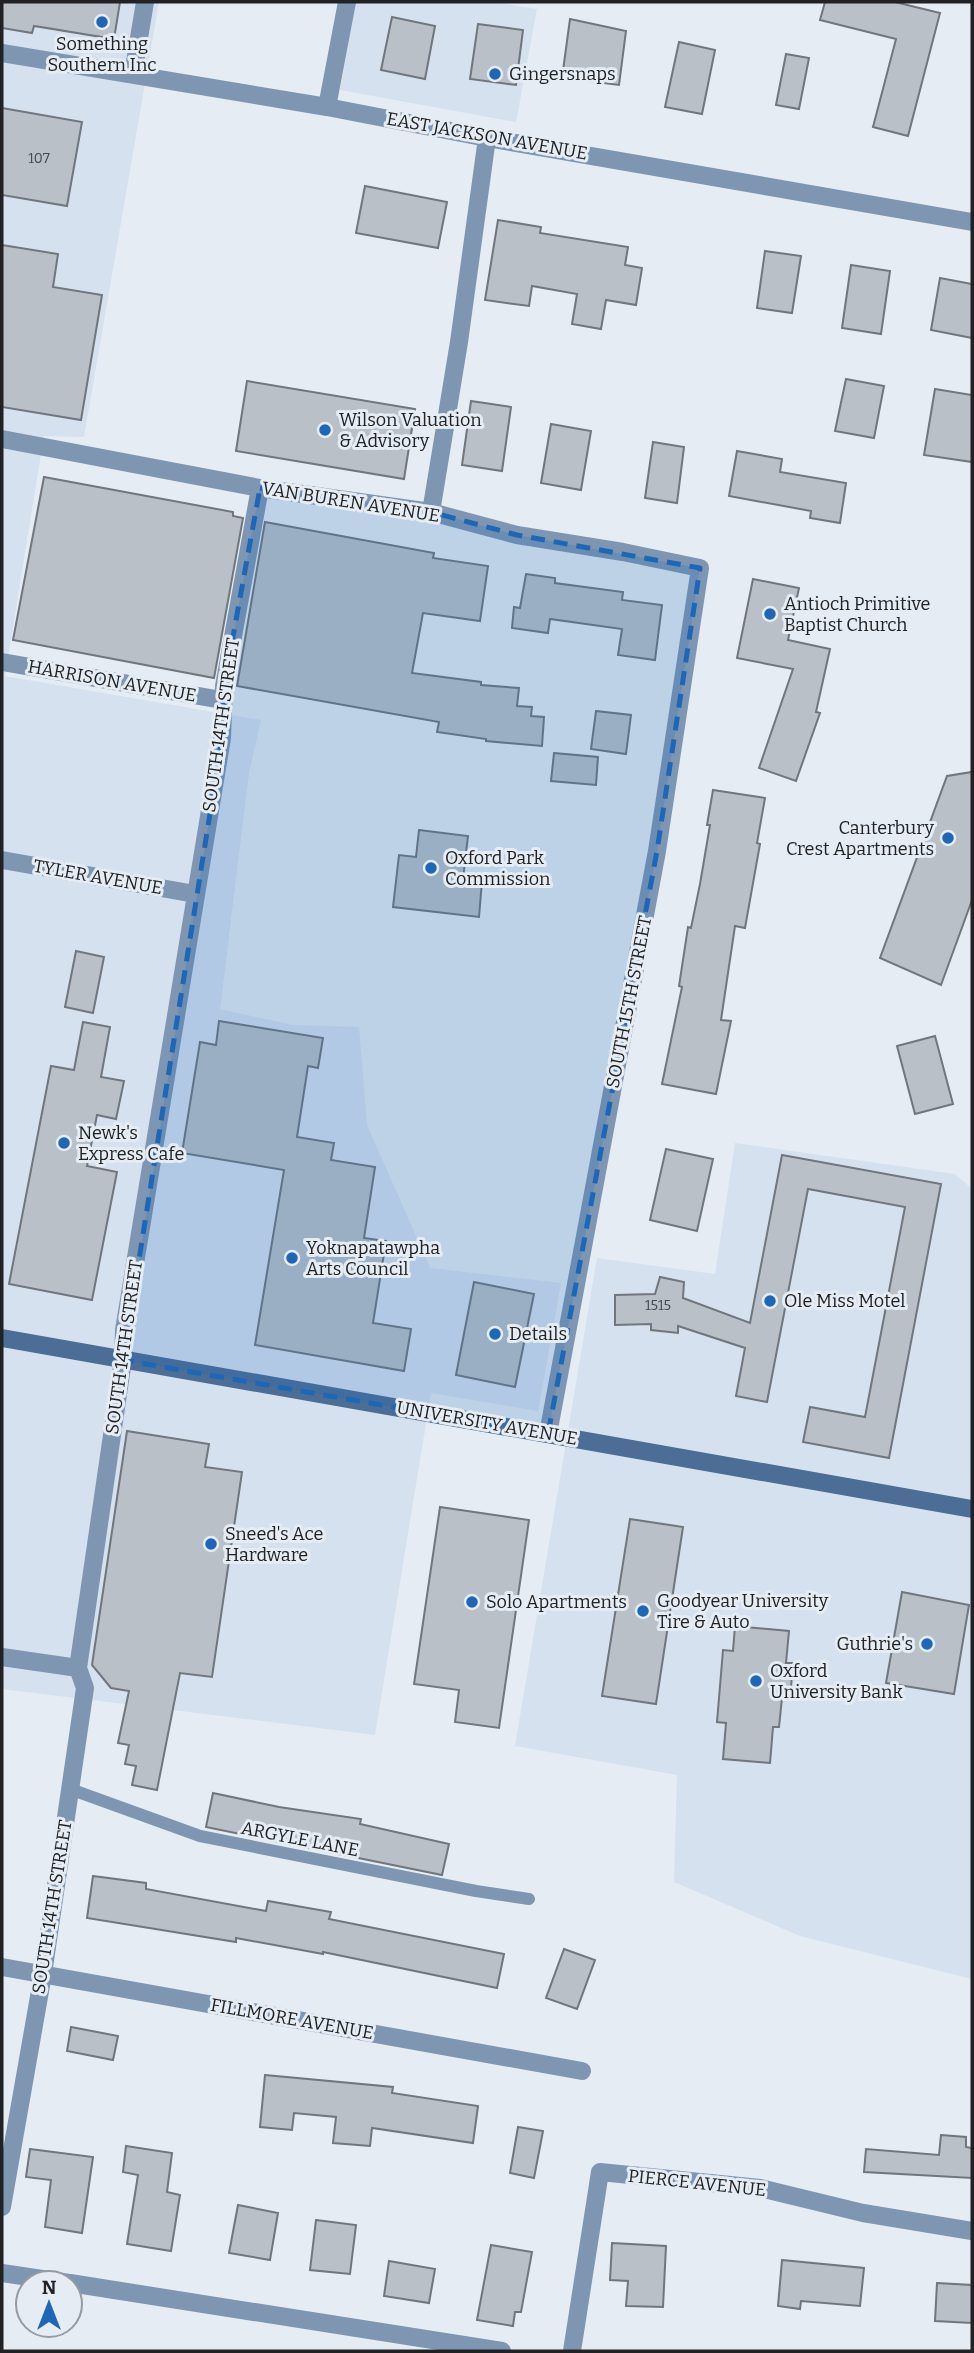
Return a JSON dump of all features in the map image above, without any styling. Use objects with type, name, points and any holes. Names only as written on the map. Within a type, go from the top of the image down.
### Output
[{"type":"main road","name":"UNIVERSITY AVENUE","points":[[2,1338],[972,1509]]},
{"type":"street","points":[[133,74],[145,2]]},
{"type":"street","points":[[327,107],[347,2]]},
{"type":"street","name":"EAST JACKSON AVENUE","points":[[2,53],[327,107],[487,138],[972,222]]},
{"type":"street","points":[[430,512],[459,342],[487,138]]},
{"type":"street","name":"VAN BUREN AVENUE","points":[[2,439],[260,488],[430,512],[517,535],[700,568]]},
{"type":"street","name":"SOUTH 14TH STREET","points":[[2,2207],[43,1974],[85,1688],[78,1668],[123,1360],[124,1330],[222,738],[222,700],[260,488]]},
{"type":"street","name":"SOUTH 15TH STREET","points":[[548,1434],[657,851],[700,568]]},
{"type":"street","name":"HARRISON AVENUE","points":[[2,662],[222,700]]},
{"type":"street","name":"TYLER AVENUE","points":[[2,860],[195,894]]},
{"type":"street","points":[[2,1657],[78,1668]]},
{"type":"street","name":"FILLMORE AVENUE","points":[[2,1967],[582,2071]]},
{"type":"street","name":"PIERCE AVENUE","points":[[572,2351],[600,2172],[760,2188],[863,2213],[972,2231]]},
{"type":"street","points":[[84,2285],[502,2351]]},
{"type":"lane","name":"ARGYLE LANE","points":[[70,1789],[201,1836],[476,1891],[529,1899]]},
{"type":"highlighted area","points":[[260,488],[431,512],[517,535],[700,568],[657,851],[548,1434],[123,1360],[222,738],[224,686]]},
{"type":"shaded area","points":[[2,2],[159,2],[84,437],[44,436],[5,676],[261,720],[249,773],[220,1009],[292,1025],[359,1027],[367,1125],[430,1268],[561,1283],[538,1411],[431,1393],[375,1735],[2,1689]]},
{"type":"shaded area","points":[[356,2],[494,2],[537,9],[516,122],[340,90]]},
{"type":"shaded area","points":[[735,1143],[955,1174],[972,1189],[972,1979],[800,1936],[674,1882],[677,1775],[515,1746],[597,1258],[715,1274]]},
{"type":"building","points":[[2,2],[120,2],[114,39],[34,26],[32,33],[2,28]]},
{"type":"building","points":[[825,2],[895,2],[940,13],[908,136],[873,127],[896,39],[820,20]]},
{"type":"building","points":[[392,17],[435,26],[425,79],[381,70]]},
{"type":"building","points":[[570,19],[626,31],[619,85],[562,78]]},
{"type":"building","points":[[478,24],[523,30],[516,85],[470,79]]},
{"type":"building","points":[[679,42],[715,50],[702,114],[665,107]]},
{"type":"building","points":[[786,54],[809,58],[799,109],[776,105]]},
{"type":"building","points":[[2,108],[82,122],[67,206],[2,195]]},
{"type":"building","points":[[365,186],[447,202],[438,248],[356,233]]},
{"type":"building","points":[[498,220],[541,227],[540,233],[628,247],[625,265],[642,268],[636,305],[606,300],[601,329],[572,324],[577,294],[532,286],[529,306],[485,300]]},
{"type":"building","points":[[2,245],[58,254],[53,287],[102,295],[81,420],[2,407]]},
{"type":"building","points":[[765,251],[801,256],[792,313],[757,308]]},
{"type":"building","points":[[851,265],[890,271],[881,334],[842,328]]},
{"type":"building","points":[[940,278],[972,284],[972,338],[931,330]]},
{"type":"building","points":[[846,379],[884,386],[874,438],[835,431]]},
{"type":"building","name":"Wilson Valuation & Advisory","points":[[247,381],[415,409],[404,479],[236,451]]},
{"type":"building","points":[[935,389],[972,395],[972,462],[924,455]]},
{"type":"building","points":[[471,401],[511,407],[502,471],[462,465]]},
{"type":"building","points":[[551,424],[591,431],[581,490],[541,483]]},
{"type":"building","points":[[653,442],[684,447],[677,503],[645,498]]},
{"type":"building","points":[[737,451],[782,459],[780,472],[846,483],[840,523],[810,518],[811,511],[729,496]]},
{"type":"building","points":[[44,477],[233,512],[233,516],[243,518],[214,678],[13,640]]},
{"type":"building","points":[[265,522],[434,553],[433,558],[488,566],[480,621],[423,613],[412,673],[481,682],[481,685],[519,688],[517,706],[532,707],[531,716],[544,717],[542,746],[486,741],[437,732],[439,722],[237,686]]},
{"type":"building","points":[[526,574],[555,578],[555,583],[623,592],[622,600],[662,605],[655,660],[618,655],[622,629],[550,619],[548,633],[512,628],[514,607],[520,608]]},
{"type":"building","points":[[753,579],[799,588],[788,640],[830,649],[816,712],[820,713],[796,781],[759,768],[793,669],[737,658]]},
{"type":"building","points":[[596,711],[631,715],[626,754],[591,749]]},
{"type":"building","points":[[554,753],[598,757],[596,785],[551,781]]},
{"type":"building","name":"Canterbury Crest Apartments","points":[[972,772],[972,900],[941,985],[880,958],[947,776]]},
{"type":"building","points":[[713,790],[765,798],[745,928],[735,926],[721,1020],[731,1021],[716,1094],[662,1084],[682,987],[679,986],[688,927],[691,928],[700,884]]},
{"type":"building","name":"Oxford Park Commission","points":[[419,830],[468,836],[463,879],[482,881],[479,917],[393,907],[399,855],[416,857]]},
{"type":"building","points":[[76,951],[104,957],[93,1013],[65,1007]]},
{"type":"building","name":"Yoknapatawpha Arts Council","points":[[219,1021],[323,1038],[318,1068],[308,1066],[297,1137],[334,1143],[331,1160],[375,1167],[364,1238],[386,1241],[373,1323],[411,1329],[404,1371],[255,1345],[284,1170],[182,1153],[200,1042],[216,1045]]},
{"type":"building","name":"Newk's Express Cafe","points":[[83,1022],[110,1027],[101,1077],[124,1081],[116,1119],[97,1115],[87,1166],[117,1172],[92,1300],[9,1284],[51,1066],[74,1070]]},
{"type":"building","points":[[935,1036],[953,1104],[915,1114],[897,1046]]},
{"type":"building","points":[[666,1149],[713,1159],[697,1231],[650,1220]]},
{"type":"building","name":"Ole Miss Motel","points":[[782,1155],[941,1184],[889,1458],[803,1442],[810,1407],[865,1417],[905,1207],[808,1189],[767,1402],[736,1396],[745,1348],[678,1326],[678,1333],[651,1330],[651,1324],[615,1325],[615,1295],[655,1294],[660,1277],[684,1282],[683,1298],[750,1323]]},
{"type":"building","name":"Details","points":[[474,1282],[534,1294],[515,1387],[456,1375]]},
{"type":"building","points":[[127,1431],[209,1444],[205,1467],[242,1472],[212,1677],[180,1673],[157,1790],[132,1785],[136,1766],[125,1764],[129,1745],[118,1743],[129,1691],[111,1688],[92,1665]]},
{"type":"building","name":"Solo Apartments","points":[[440,1507],[529,1520],[499,1728],[455,1722],[459,1690],[414,1684]]},
{"type":"building","name":"Goodyear University Tire & Auto","points":[[630,1519],[683,1527],[656,1704],[602,1696]]},
{"type":"building","name":"Guthrie's","points":[[902,1592],[969,1605],[954,1694],[886,1683]]},
{"type":"building","name":"Oxford University Bank","points":[[735,1626],[789,1631],[786,1663],[793,1663],[790,1699],[782,1698],[779,1727],[773,1727],[770,1763],[723,1759],[726,1723],[717,1722],[723,1650],[733,1651]]},
{"type":"building","points":[[213,1793],[279,1807],[361,1819],[360,1824],[449,1844],[442,1875],[206,1827]]},
{"type":"building","points":[[93,1876],[146,1883],[146,1889],[266,1911],[268,1901],[331,1912],[329,1919],[504,1954],[497,1988],[323,1952],[236,1938],[236,1942],[87,1918]]},
{"type":"building","points":[[564,1949],[595,1960],[577,2009],[546,1998]]},
{"type":"building","points":[[71,2027],[118,2036],[113,2060],[67,2051]]},
{"type":"building","points":[[265,2075],[393,2087],[392,2093],[478,2106],[473,2143],[372,2128],[370,2146],[333,2143],[336,2117],[294,2113],[292,2130],[260,2127]]},
{"type":"building","points":[[518,2127],[543,2131],[534,2178],[510,2173]]},
{"type":"building","points":[[941,2135],[966,2137],[966,2147],[972,2148],[972,2178],[864,2172],[866,2149],[939,2155]]},
{"type":"building","points":[[126,2146],[172,2153],[167,2192],[180,2195],[171,2251],[127,2244],[138,2175],[123,2172]]},
{"type":"building","points":[[30,2149],[93,2157],[82,2233],[45,2227],[51,2180],[26,2177]]},
{"type":"building","points":[[238,2205],[278,2213],[270,2260],[229,2253]]},
{"type":"building","points":[[316,2220],[356,2225],[350,2274],[310,2270]]},
{"type":"building","points":[[612,2243],[666,2246],[663,2307],[626,2306],[628,2281],[610,2280]]},
{"type":"building","points":[[491,2245],[532,2252],[521,2312],[515,2312],[513,2326],[477,2320]]},
{"type":"building","points":[[782,2260],[864,2268],[860,2306],[801,2301],[800,2309],[778,2306]]},
{"type":"building","points":[[389,2261],[435,2269],[429,2303],[384,2296]]},
{"type":"building","points":[[937,2283],[972,2285],[972,2323],[935,2321]]},
{"type":"place","name":"Something Southern Inc","points":[[102,22]]},
{"type":"place","name":"Gingersnaps","points":[[495,74]]},
{"type":"place","name":"Wilson Valuation & Advisory","points":[[325,430]]},
{"type":"place","name":"Antioch Primitive Baptist Church","points":[[770,614]]},
{"type":"place","name":"Canterbury Crest Apartments","points":[[948,838]]},
{"type":"place","name":"Oxford Park Commission","points":[[431,868]]},
{"type":"place","name":"Newk's Express Cafe","points":[[64,1143]]},
{"type":"place","name":"Yoknapatawpha Arts Council","points":[[292,1258]]},
{"type":"place","name":"Ole Miss Motel","points":[[770,1301]]},
{"type":"place","name":"Details","points":[[495,1334]]},
{"type":"place","name":"Sneed's Ace Hardware","points":[[211,1544]]},
{"type":"place","name":"Solo Apartments","points":[[472,1602]]},
{"type":"place","name":"Goodyear University Tire & Auto","points":[[643,1611]]},
{"type":"place","name":"Guthrie's","points":[[927,1644]]},
{"type":"place","name":"Oxford University Bank","points":[[756,1681]]}]
